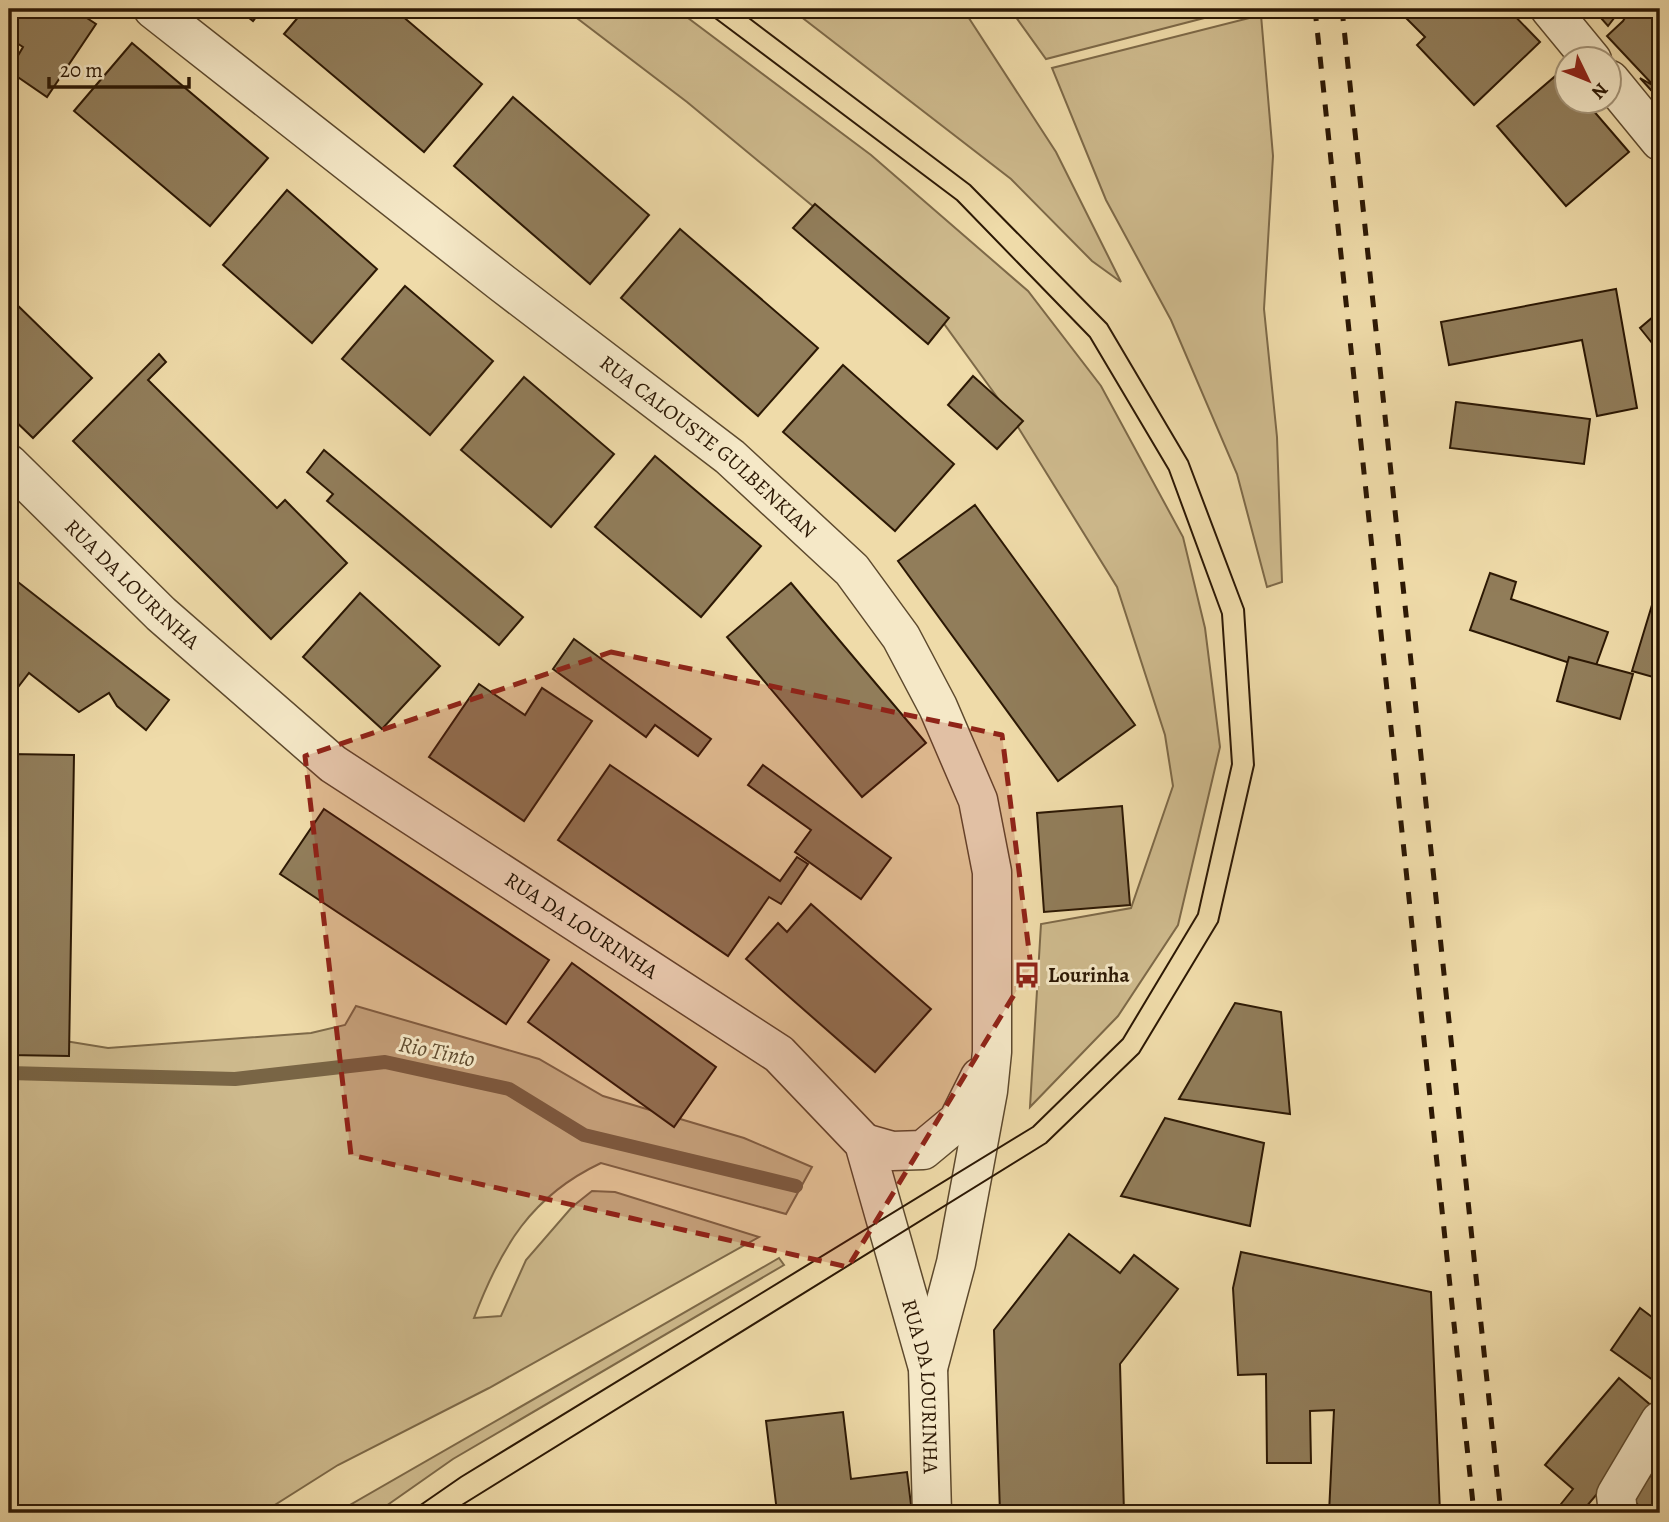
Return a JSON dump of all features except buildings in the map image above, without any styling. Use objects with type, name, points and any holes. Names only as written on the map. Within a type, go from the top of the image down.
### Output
[{"type":"street","name":"RUA CALOUSTE GULBENKIAN","points":[[153,9],[502,283],[730,457],[852,570],[901,637],[938,707],[978,800],[992,872],[992,1052],[988,1090],[956,1263],[928,1368]]},
{"type":"street","points":[[1550,9],[1580,46]]},
{"type":"street","points":[[1624,98],[1660,141]]},
{"type":"street","name":"RUA DA LOURINHA","points":[[9,464],[161,614],[333,764],[779,1054],[864,1143],[928,1368],[932,1513]]},
{"type":"street","name":"RUA CALOUSTE GULBENKIAN","points":[[864,1143],[892,1151],[923,1150],[958,1121],[992,1052]]},
{"type":"street","points":[[1618,1513],[1616,1495],[1660,1421]]},
{"type":"highlighted area","points":[[611,652],[1002,735],[1031,967],[848,1267],[351,1155],[305,756]]},
{"type":"shaded area","points":[[565,9],[676,9],[871,155],[1028,291],[1101,386],[1183,537],[1205,628],[1220,747],[1178,925],[1118,1016],[1030,1107],[1041,924],[1131,908],[1173,786],[1165,735],[1117,587],[1013,419],[939,317],[890,270],[687,102]]},
{"type":"shaded area","points":[[791,9],[963,9],[1056,152],[1121,282],[1092,261],[1011,179]]},
{"type":"shaded area","points":[[1010,9],[1239,9],[1046,59]]},
{"type":"shaded area","points":[[1261,15],[1273,156],[1264,309],[1277,437],[1282,582],[1267,587],[1237,474],[1171,320],[1106,200],[1052,68]]},
{"type":"shaded area","points":[[356,1006],[539,1059],[603,1096],[744,1138],[812,1167],[786,1214],[601,1163],[577,1176],[555,1191],[521,1226],[495,1268],[474,1318],[501,1316],[526,1260],[572,1207],[592,1191],[615,1192],[759,1237],[489,1388],[338,1465],[262,1513],[9,1513],[9,1045],[59,1040],[108,1048],[311,1033],[345,1025]]},
{"type":"shaded area","points":[[779,1258],[784,1265],[453,1459],[376,1513],[336,1513]]},
{"type":"waterway","name":"Rio Tinto","points":[[9,1073],[235,1079],[385,1062],[509,1089],[584,1135],[796,1186]]},
{"type":"tram line","points":[[409,1513],[461,1477],[1033,1127],[1123,1039],[1198,914],[1232,764],[1222,614],[1169,470],[1090,337],[957,200],[703,9]]},
{"type":"tram line","points":[[449,1513],[1046,1143],[1139,1053],[1218,922],[1254,765],[1244,609],[1188,461],[1107,324],[970,185],[737,9]]},
{"type":"railway","points":[[1315,9],[1474,1513]]},
{"type":"railway","points":[[1342,9],[1501,1513]]},
{"type":"place","name":"Lourinha","points":[[1027,975]]}]
